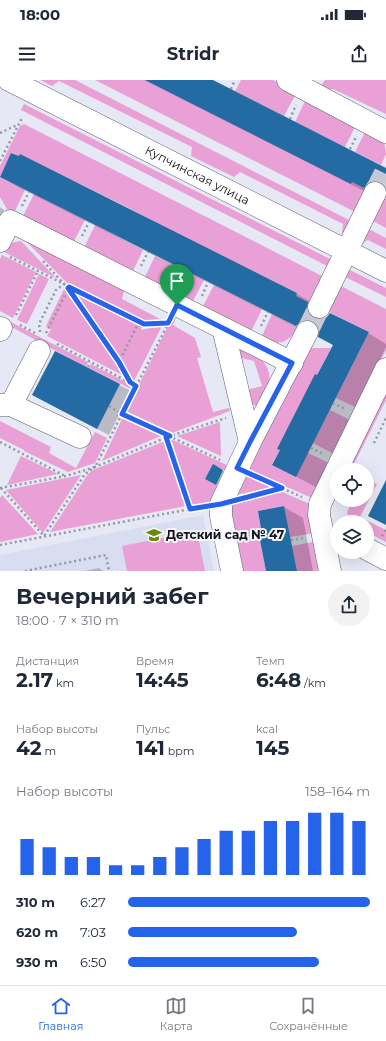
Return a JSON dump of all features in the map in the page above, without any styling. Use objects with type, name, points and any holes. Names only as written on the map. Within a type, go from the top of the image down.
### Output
[{"type":"street","name":"Купчинская улица","points":[[9,80],[386,270]]},
{"type":"street","points":[[288,80],[386,132]]},
{"type":"street","points":[[319,307],[375,193]]},
{"type":"street","points":[[3,248],[10,221],[172,314],[223,328],[292,363]]},
{"type":"street","points":[[223,328],[250,442]]},
{"type":"street","points":[[232,571],[221,516],[221,504],[250,442],[307,332]]},
{"type":"street","points":[[44,343],[6,405],[80,437]]},
{"type":"street","points":[[330,537],[320,514],[320,504],[386,369]]},
{"type":"street","points":[[374,553],[386,559]]},
{"type":"street","points":[[330,559],[330,571]]},
{"type":"path","points":[[231,89],[235,80]]},
{"type":"path","points":[[0,160],[22,118]]},
{"type":"path","points":[[0,132],[18,125]]},
{"type":"path","points":[[3,248],[38,271],[69,288],[144,324],[172,314]]},
{"type":"path","points":[[38,271],[8,326],[38,335],[40,331],[40,324],[56,290],[64,284]]},
{"type":"path","points":[[69,288],[44,343],[90,362],[136,386]]},
{"type":"path","points":[[69,288],[119,362],[130,382]]},
{"type":"path","points":[[44,536],[85,474],[95,467],[172,314]]},
{"type":"path","points":[[119,362],[139,322]]},
{"type":"path","points":[[88,367],[90,362]]},
{"type":"path","points":[[109,406],[122,414],[237,468],[320,504]]},
{"type":"path","points":[[0,488],[66,476],[95,467],[166,437],[243,412]]},
{"type":"path","points":[[166,437],[190,509]]},
{"type":"path","points":[[0,442],[66,476]]},
{"type":"path","points":[[0,488],[44,536]]},
{"type":"path","points":[[0,545],[221,504],[282,488]]},
{"type":"path","points":[[26,571],[106,555],[109,571]]},
{"type":"shaded area","points":[[40,80],[75,80],[353,222],[346,235],[342,232],[343,224],[240,172],[234,177],[191,156],[192,147],[59,81],[52,86]]},
{"type":"shaded area","points":[[95,80],[145,80],[298,157],[369,190],[357,213]]},
{"type":"shaded area","points":[[241,80],[273,80],[297,92],[284,116],[235,91]]},
{"type":"shaded area","points":[[325,80],[386,80],[386,114],[333,89],[328,89],[321,86]]},
{"type":"shaded area","points":[[307,97],[357,123],[345,147],[295,122]]},
{"type":"shaded area","points":[[24,104],[332,260],[329,267],[21,110]]},
{"type":"shaded area","points":[[24,124],[324,277],[312,304],[296,296],[297,293],[259,274],[257,277],[125,206],[12,153],[0,176],[0,166],[20,126]]},
{"type":"shaded area","points":[[367,128],[384,141],[386,154],[381,165],[355,152]]},
{"type":"shaded area","points":[[0,177],[25,190],[14,213],[8,211],[0,197]]},
{"type":"shaded area","points":[[34,194],[85,220],[73,243],[22,218]]},
{"type":"shaded area","points":[[381,196],[386,199],[386,228],[369,219]]},
{"type":"shaded area","points":[[95,225],[143,250],[132,273],[84,248]]},
{"type":"shaded area","points":[[367,228],[386,238],[386,249],[368,240],[362,243]]},
{"type":"shaded area","points":[[25,240],[125,287],[122,299],[164,321],[144,323],[70,286]]},
{"type":"shaded area","points":[[21,241],[56,278],[4,252],[11,244]]},
{"type":"shaded area","points":[[2,255],[36,272],[13,318],[0,311],[0,259]]},
{"type":"shaded area","points":[[155,256],[204,280],[192,303],[144,279]]},
{"type":"shaded area","points":[[346,268],[386,288],[386,297],[341,275]]},
{"type":"shaded area","points":[[39,274],[49,279],[27,324],[17,320]]},
{"type":"shaded area","points":[[214,285],[262,309],[251,332],[202,308]]},
{"type":"shaded area","points":[[341,286],[386,309],[386,350],[357,408],[336,398],[369,332],[325,310]]},
{"type":"shaded area","points":[[65,287],[143,325],[141,330],[162,326],[133,383],[123,364],[115,361],[122,375],[47,336],[51,329],[46,326]]},
{"type":"shaded area","points":[[175,312],[178,313],[173,325],[195,338],[201,357],[197,358],[213,412],[229,408],[230,411],[172,433],[126,411]]},
{"type":"shaded area","points":[[272,314],[299,328],[290,337],[282,342],[278,343],[261,338]]},
{"type":"shaded area","points":[[5,319],[88,362],[86,367],[4,323]]},
{"type":"shaded area","points":[[243,348],[262,360],[268,370],[269,384],[260,405],[256,406],[251,403],[247,390],[262,386],[254,361],[237,357],[238,351]]},
{"type":"shaded area","points":[[305,348],[331,348],[278,449],[280,450],[272,464],[308,453],[329,463],[312,498],[246,469]]},
{"type":"shaded area","points":[[91,364],[132,385],[131,389],[89,368]]},
{"type":"shaded area","points":[[386,394],[386,400],[354,463],[347,463]]},
{"type":"shaded area","points":[[330,410],[350,420],[334,454],[313,443]]},
{"type":"shaded area","points":[[123,417],[163,435],[102,461]]},
{"type":"shaded area","points":[[0,421],[51,447],[49,453],[76,468],[95,432],[107,438],[95,463],[68,472],[0,438]]},
{"type":"shaded area","points":[[220,422],[221,456],[177,436]]},
{"type":"shaded area","points":[[171,439],[231,467],[228,472],[213,465],[205,479],[220,487],[214,502],[192,505]]},
{"type":"shaded area","points":[[165,441],[186,506],[50,532],[88,474],[93,470]]},
{"type":"shaded area","points":[[21,456],[58,474],[7,485]]},
{"type":"shaded area","points":[[81,475],[43,533],[6,490]]},
{"type":"shaded area","points":[[244,475],[271,487],[232,496]]},
{"type":"shaded area","points":[[374,482],[377,484],[374,490]]},
{"type":"shaded area","points":[[282,492],[310,504],[315,533],[290,537],[284,506],[258,511],[261,529],[258,530],[266,571],[240,571],[228,504]]},
{"type":"shaded area","points":[[2,495],[38,534],[0,542],[0,498]]},
{"type":"shaded area","points":[[350,507],[365,507],[361,515],[348,515],[347,512]]},
{"type":"shaded area","name":"Детский сад № 47","points":[[203,515],[214,571],[0,571],[0,555]]},
{"type":"shaded area","points":[[374,524],[386,530],[386,542],[374,536]]},
{"type":"shaded area","points":[[197,531],[205,571],[127,571],[122,546]]},
{"type":"shaded area","points":[[317,541],[323,571],[297,571],[292,546]]},
{"type":"building","points":[[145,80],[213,80],[386,168],[386,188],[381,182],[375,181],[368,182],[364,188],[352,182],[351,184]]},
{"type":"building","points":[[11,153],[19,156],[20,154],[297,293],[296,296],[308,302],[308,314],[313,318],[326,318],[330,313],[369,332],[296,477],[272,465],[280,450],[277,449],[315,374],[317,375],[333,345],[318,337],[319,331],[317,325],[312,321],[306,320],[300,322],[296,326],[0,177]]},
{"type":"building","points":[[55,351],[120,384],[97,429],[32,395]]},
{"type":"building","points":[[213,464],[223,470],[216,485],[205,479]]},
{"type":"building","points":[[386,480],[386,525],[374,519],[374,515],[368,515],[372,507],[374,507],[374,504]]},
{"type":"building","points":[[284,506],[297,571],[266,571],[258,530],[261,529],[258,511]]},
{"type":"tunnel","points":[[375,193],[386,171]]},
{"type":"tunnel","points":[[307,332],[319,307]]},
{"type":"place","name":"Детский сад № 47","points":[[154,535]]},
{"type":"route","points":[[69,287],[144,324],[168,323],[177,305],[292,363],[237,468],[282,488],[221,504],[190,509],[166,437],[170,436],[122,414],[136,386],[130,382],[119,362],[68,288],[69,287]]}]
